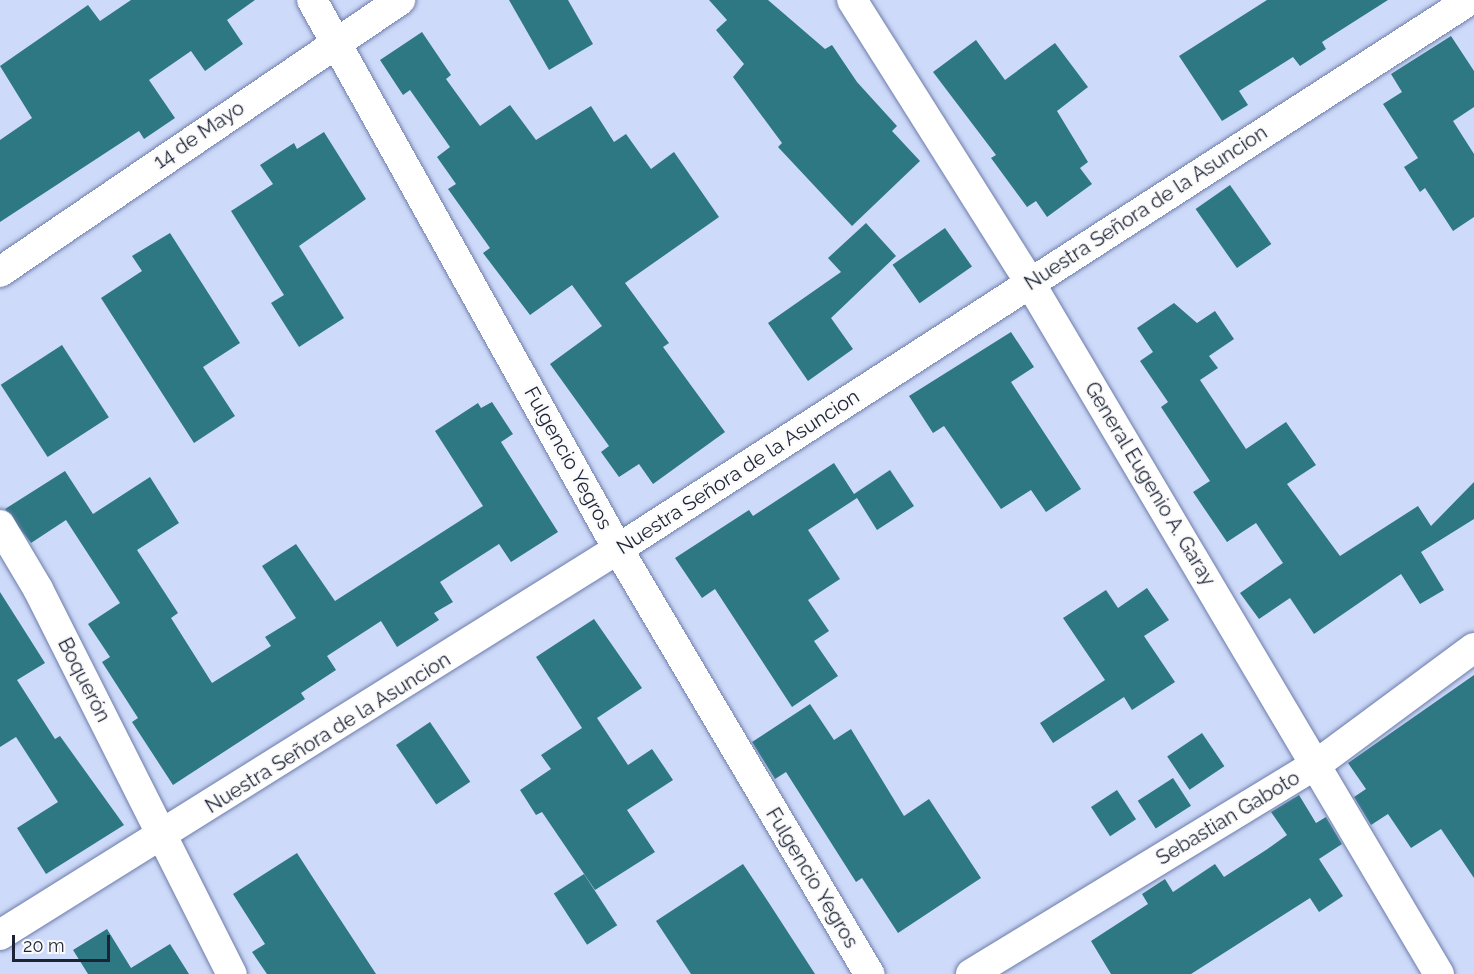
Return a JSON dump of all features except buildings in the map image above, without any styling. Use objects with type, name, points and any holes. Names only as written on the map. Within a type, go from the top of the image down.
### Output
[{"type":"street","name":"Fulgencio Yegros","points":[[312,0],[618,549],[869,974]]},
{"type":"street","name":"14 de Mayo","points":[[0,272],[400,0]]},
{"type":"street","name":"General Eugenio A. Garay","points":[[852,0],[1030,283],[1317,764],[1439,974]]},
{"type":"street","name":"Nuestra Señora de la Asuncion","points":[[0,935],[164,837],[618,549],[1030,283],[1466,8]]},
{"type":"street","name":"Boquerón","points":[[0,525],[38,589],[232,974]]},
{"type":"street","name":"Sebastian Gaboto","points":[[971,974],[1317,764],[1474,648]]}]
